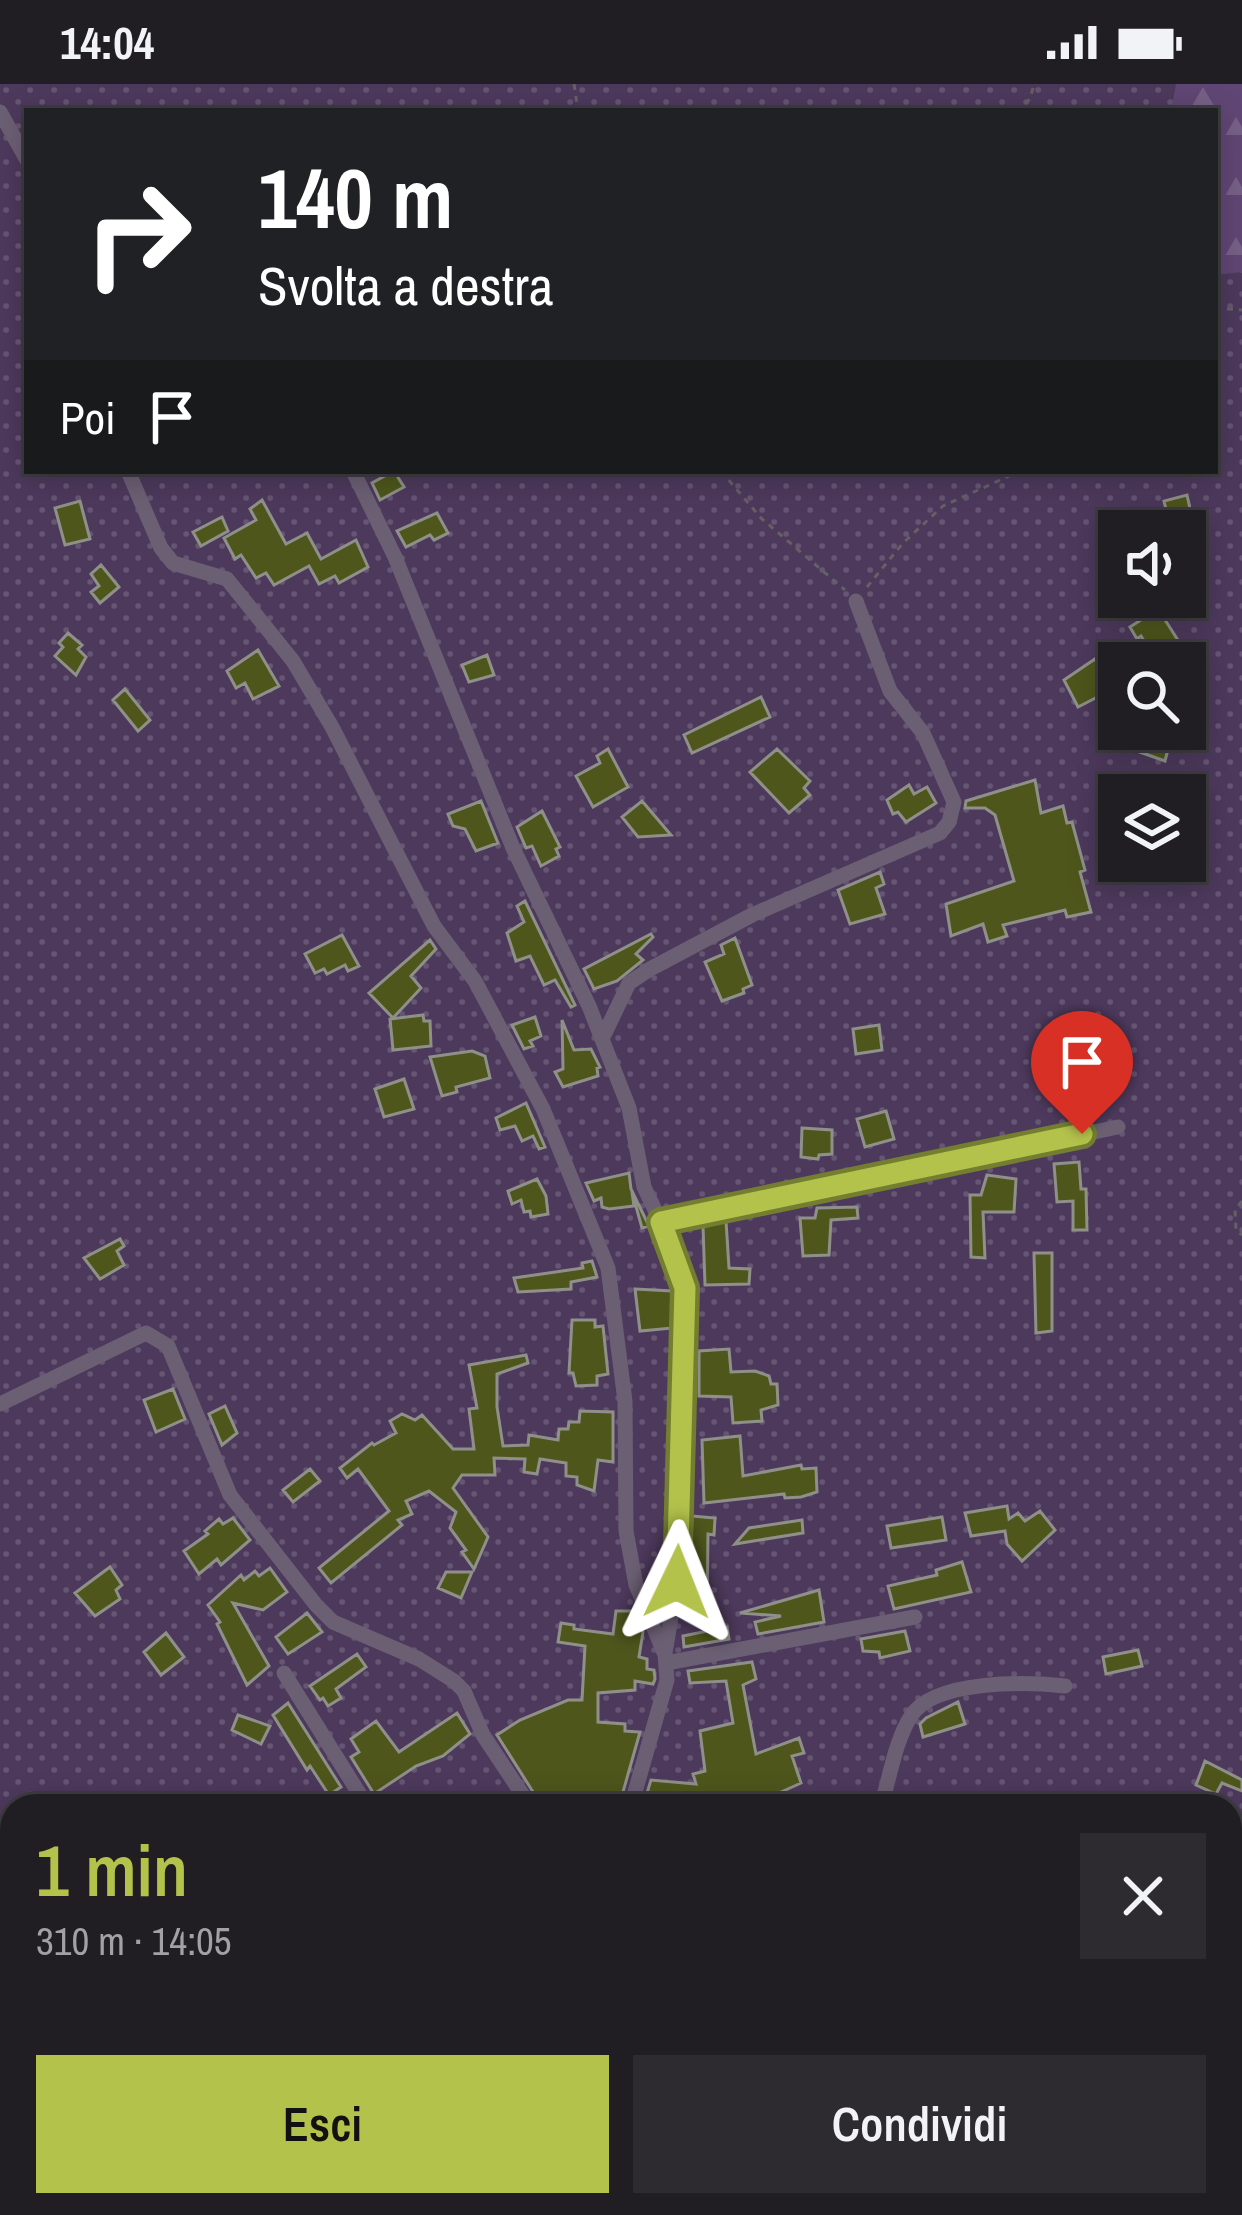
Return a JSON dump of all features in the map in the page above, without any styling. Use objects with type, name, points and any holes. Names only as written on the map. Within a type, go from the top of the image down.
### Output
[{"type":"street","points":[[0,112],[24,155]]},
{"type":"street","points":[[129,474],[161,548],[173,563],[227,579],[293,661],[434,926],[475,981],[543,1108],[608,1268],[625,1400],[626,1531],[636,1585],[665,1659],[668,1680],[635,1794]]},
{"type":"street","points":[[353,474],[394,557],[513,848],[602,1039],[629,1108],[644,1187],[685,1288],[677,1582],[665,1659]]},
{"type":"street","points":[[602,1039],[629,982],[752,915],[940,833],[949,821],[954,802],[923,733],[890,691],[856,601]]},
{"type":"street","points":[[661,1222],[1118,1126]]},
{"type":"street","points":[[0,1404],[146,1334],[168,1346],[230,1495],[316,1605],[333,1622],[419,1658],[454,1681],[522,1794]]},
{"type":"street","points":[[665,1659],[915,1618]]},
{"type":"street","points":[[284,1673],[360,1794]]},
{"type":"street","points":[[885,1794],[905,1727],[921,1705],[978,1686],[1014,1681],[1065,1686]]},
{"type":"path","points":[[724,474],[761,518],[856,601],[903,542],[943,506],[1013,474]]},
{"type":"path","points":[[1242,1202],[1235,1210],[1236,1231],[1242,1235]]},
{"type":"shaded area","points":[[0,84],[1242,84],[1242,1794],[0,1794]]},
{"type":"green space","points":[[1176,84],[1242,84],[1242,272],[1218,275],[1218,108],[1172,108]]},
{"type":"building","points":[[396,474],[404,487],[380,500],[372,483]]},
{"type":"building","points":[[1187,495],[1190,510],[1166,510],[1164,501]]},
{"type":"building","points":[[262,500],[286,544],[307,533],[321,559],[356,540],[368,567],[339,583],[335,576],[319,584],[309,566],[274,585],[266,573],[256,578],[241,555],[235,559],[224,538],[256,520],[250,509]]},
{"type":"building","points":[[80,501],[90,539],[65,545],[55,508]]},
{"type":"building","points":[[437,513],[448,533],[434,540],[430,535],[406,547],[397,531]]},
{"type":"building","points":[[222,517],[228,531],[201,546],[193,532]]},
{"type":"building","points":[[101,565],[119,587],[100,603],[91,592],[99,586],[91,574]]},
{"type":"building","points":[[1144,618],[1164,618],[1179,642],[1145,642],[1130,627]]},
{"type":"building","points":[[68,633],[82,645],[78,649],[86,657],[76,675],[55,656]]},
{"type":"building","points":[[258,650],[279,686],[253,699],[245,683],[236,688],[227,671]]},
{"type":"building","points":[[487,655],[494,675],[469,682],[462,665]]},
{"type":"building","points":[[1095,659],[1098,697],[1078,707],[1064,680]]},
{"type":"building","points":[[125,689],[150,720],[138,731],[113,700]]},
{"type":"building","points":[[761,697],[770,717],[692,753],[684,735]]},
{"type":"building","points":[[608,749],[628,787],[593,807],[576,776],[600,763],[597,756]]},
{"type":"building","points":[[777,749],[810,781],[804,788],[810,795],[789,813],[750,772]]},
{"type":"building","points":[[1134,750],[1168,750],[1165,761]]},
{"type":"building","points":[[1035,780],[1041,813],[1063,806],[1067,823],[1072,822],[1091,912],[1067,917],[1065,910],[1003,925],[1007,936],[988,942],[983,924],[951,936],[946,904],[1014,881],[995,815],[985,808],[965,808],[966,801]]},
{"type":"building","points":[[909,785],[914,794],[927,787],[936,803],[906,822],[898,812],[893,814],[887,800]]},
{"type":"building","points":[[481,801],[498,843],[476,851],[465,829],[453,826],[448,814]]},
{"type":"building","points":[[642,801],[671,835],[638,837],[622,817]]},
{"type":"building","points":[[542,811],[560,847],[556,849],[559,856],[541,866],[517,827]]},
{"type":"building","points":[[880,872],[884,884],[876,888],[885,914],[850,924],[838,890]]},
{"type":"building","points":[[525,901],[575,1005],[571,1007],[555,980],[544,985],[530,956],[516,961],[507,933],[524,922],[517,906]]},
{"type":"building","points":[[651,934],[636,954],[643,960],[617,981],[594,989],[584,969]]},
{"type":"building","points":[[342,935],[359,966],[315,973],[305,954]]},
{"type":"building","points":[[735,938],[752,985],[722,1001],[705,962],[724,954],[721,945]]},
{"type":"building","points":[[430,940],[436,949],[411,976],[421,988],[393,1018],[369,993]]},
{"type":"building","points":[[423,1015],[424,1021],[430,1021],[431,1046],[393,1050],[390,1019]]},
{"type":"building","points":[[535,1017],[541,1036],[524,1049],[512,1025]]},
{"type":"building","points":[[562,1020],[574,1050],[591,1049],[600,1067],[598,1076],[563,1087],[555,1072],[563,1069]]},
{"type":"building","points":[[879,1025],[882,1050],[856,1054],[853,1029]]},
{"type":"building","points":[[472,1051],[485,1056],[490,1078],[442,1096],[430,1057]]},
{"type":"building","points":[[404,1079],[414,1109],[384,1117],[375,1089]]},
{"type":"building","points":[[526,1103],[545,1147],[539,1149],[533,1136],[522,1141],[515,1126],[500,1130],[496,1118]]},
{"type":"building","points":[[886,1111],[894,1139],[865,1147],[857,1119]]},
{"type":"building","points":[[802,1128],[832,1130],[832,1154],[818,1159],[801,1157]]},
{"type":"building","points":[[1079,1162],[1081,1189],[1086,1189],[1087,1230],[1073,1230],[1073,1201],[1057,1202],[1054,1164]]},
{"type":"building","points":[[629,1173],[631,1189],[649,1226],[642,1228],[632,1192],[634,1206],[609,1209],[602,1207],[601,1198],[594,1201],[586,1183]]},
{"type":"building","points":[[987,1175],[1016,1179],[1014,1212],[983,1212],[985,1258],[971,1257],[970,1195],[981,1195]]},
{"type":"building","points":[[537,1179],[548,1214],[531,1217],[521,1200],[512,1204],[508,1191]]},
{"type":"building","points":[[857,1207],[858,1218],[831,1220],[829,1255],[803,1256],[800,1218],[815,1218],[817,1208]]},
{"type":"building","points":[[726,1221],[729,1268],[750,1269],[749,1284],[705,1285],[703,1226]]},
{"type":"building","points":[[120,1239],[124,1246],[117,1251],[124,1265],[100,1279],[84,1258]]},
{"type":"building","points":[[1034,1253],[1052,1253],[1052,1331],[1036,1333]]},
{"type":"building","points":[[592,1261],[597,1277],[571,1282],[571,1289],[518,1292],[514,1278],[583,1268],[582,1263]]},
{"type":"building","points":[[635,1289],[672,1291],[673,1328],[640,1331]]},
{"type":"building","points":[[572,1320],[595,1320],[595,1327],[603,1326],[608,1374],[597,1376],[597,1385],[576,1386],[569,1373]]},
{"type":"building","points":[[729,1349],[731,1372],[755,1371],[777,1384],[778,1405],[761,1410],[762,1421],[733,1423],[731,1397],[699,1396],[699,1351]]},
{"type":"building","points":[[526,1355],[528,1363],[497,1374],[503,1446],[528,1445],[529,1435],[558,1440],[559,1429],[579,1422],[580,1411],[613,1412],[613,1462],[598,1460],[594,1491],[577,1485],[577,1477],[566,1476],[566,1463],[540,1459],[537,1474],[524,1472],[525,1459],[494,1458],[495,1475],[462,1475],[453,1488],[488,1537],[474,1569],[450,1528],[456,1512],[429,1491],[406,1501],[412,1514],[398,1520],[402,1525],[331,1583],[319,1568],[389,1511],[358,1469],[347,1478],[340,1468],[372,1443],[396,1433],[390,1421],[402,1414],[415,1420],[422,1415],[453,1449],[474,1449],[469,1409],[477,1408],[469,1365]]},
{"type":"building","points":[[173,1389],[185,1419],[156,1432],[144,1400]]},
{"type":"building","points":[[225,1406],[237,1433],[222,1445],[209,1414]]},
{"type":"building","points":[[740,1436],[743,1476],[801,1465],[802,1469],[816,1468],[817,1492],[704,1503],[702,1440]]},
{"type":"building","points":[[310,1469],[320,1481],[293,1502],[283,1490]]},
{"type":"building","points":[[1007,1506],[1009,1519],[1018,1513],[1025,1521],[1040,1511],[1055,1530],[1022,1561],[1007,1544],[1005,1531],[971,1536],[965,1513]]},
{"type":"building","points":[[692,1516],[715,1518],[714,1535],[708,1534],[707,1610],[694,1608],[694,1595],[689,1595]]},
{"type":"building","points":[[942,1517],[946,1540],[891,1548],[887,1526]]},
{"type":"building","points":[[233,1518],[250,1540],[221,1565],[217,1559],[199,1574],[184,1551],[208,1534],[205,1531],[219,1519],[223,1524]]},
{"type":"building","points":[[802,1520],[803,1533],[735,1544],[749,1528]]},
{"type":"building","points":[[962,1562],[971,1592],[894,1609],[888,1586],[937,1575],[936,1570]]},
{"type":"building","points":[[110,1567],[122,1585],[116,1590],[120,1599],[95,1616],[75,1593]]},
{"type":"building","points":[[270,1568],[287,1592],[263,1610],[233,1603],[269,1666],[247,1685],[208,1605],[241,1575],[244,1580]]},
{"type":"building","points":[[446,1572],[472,1572],[461,1598],[438,1588]]},
{"type":"building","points":[[819,1590],[824,1622],[758,1634],[755,1622],[781,1616],[740,1613]]},
{"type":"building","points":[[616,1611],[634,1611],[643,1632],[639,1657],[647,1659],[647,1669],[654,1670],[655,1679],[653,1684],[635,1681],[635,1690],[598,1693],[598,1722],[625,1724],[625,1731],[640,1732],[622,1794],[534,1794],[497,1735],[568,1700],[582,1700],[585,1646],[558,1642],[561,1623],[613,1634]]},
{"type":"building","points":[[307,1613],[322,1632],[288,1654],[276,1637]]},
{"type":"building","points":[[727,1627],[729,1639],[684,1647],[683,1636]]},
{"type":"building","points":[[905,1631],[910,1651],[880,1658],[879,1652],[863,1651],[861,1639]]},
{"type":"building","points":[[166,1633],[184,1657],[161,1675],[144,1652]]},
{"type":"building","points":[[1138,1650],[1142,1666],[1106,1674],[1103,1657]]},
{"type":"building","points":[[357,1654],[366,1667],[336,1689],[341,1698],[328,1706],[310,1686]]},
{"type":"building","points":[[752,1662],[756,1679],[743,1685],[756,1754],[799,1738],[804,1753],[792,1756],[801,1783],[777,1794],[647,1794],[651,1780],[696,1784],[693,1774],[705,1771],[700,1731],[733,1723],[726,1681],[690,1683],[688,1671]]},
{"type":"building","points":[[958,1702],[965,1724],[923,1737],[920,1724],[926,1718]]},
{"type":"building","points":[[288,1703],[341,1787],[328,1794],[310,1766],[307,1770],[273,1715]]},
{"type":"building","points":[[457,1713],[470,1734],[443,1756],[416,1766],[374,1794],[351,1757],[359,1752],[351,1739],[376,1721],[399,1752]]},
{"type":"building","points":[[238,1715],[270,1726],[261,1744],[232,1730]]},
{"type":"building","points":[[1205,1761],[1242,1780],[1242,1791],[1222,1783],[1216,1794],[1196,1785]]},
{"type":"route","points":[[677,1582],[685,1288],[661,1222],[1082,1134]]}]
